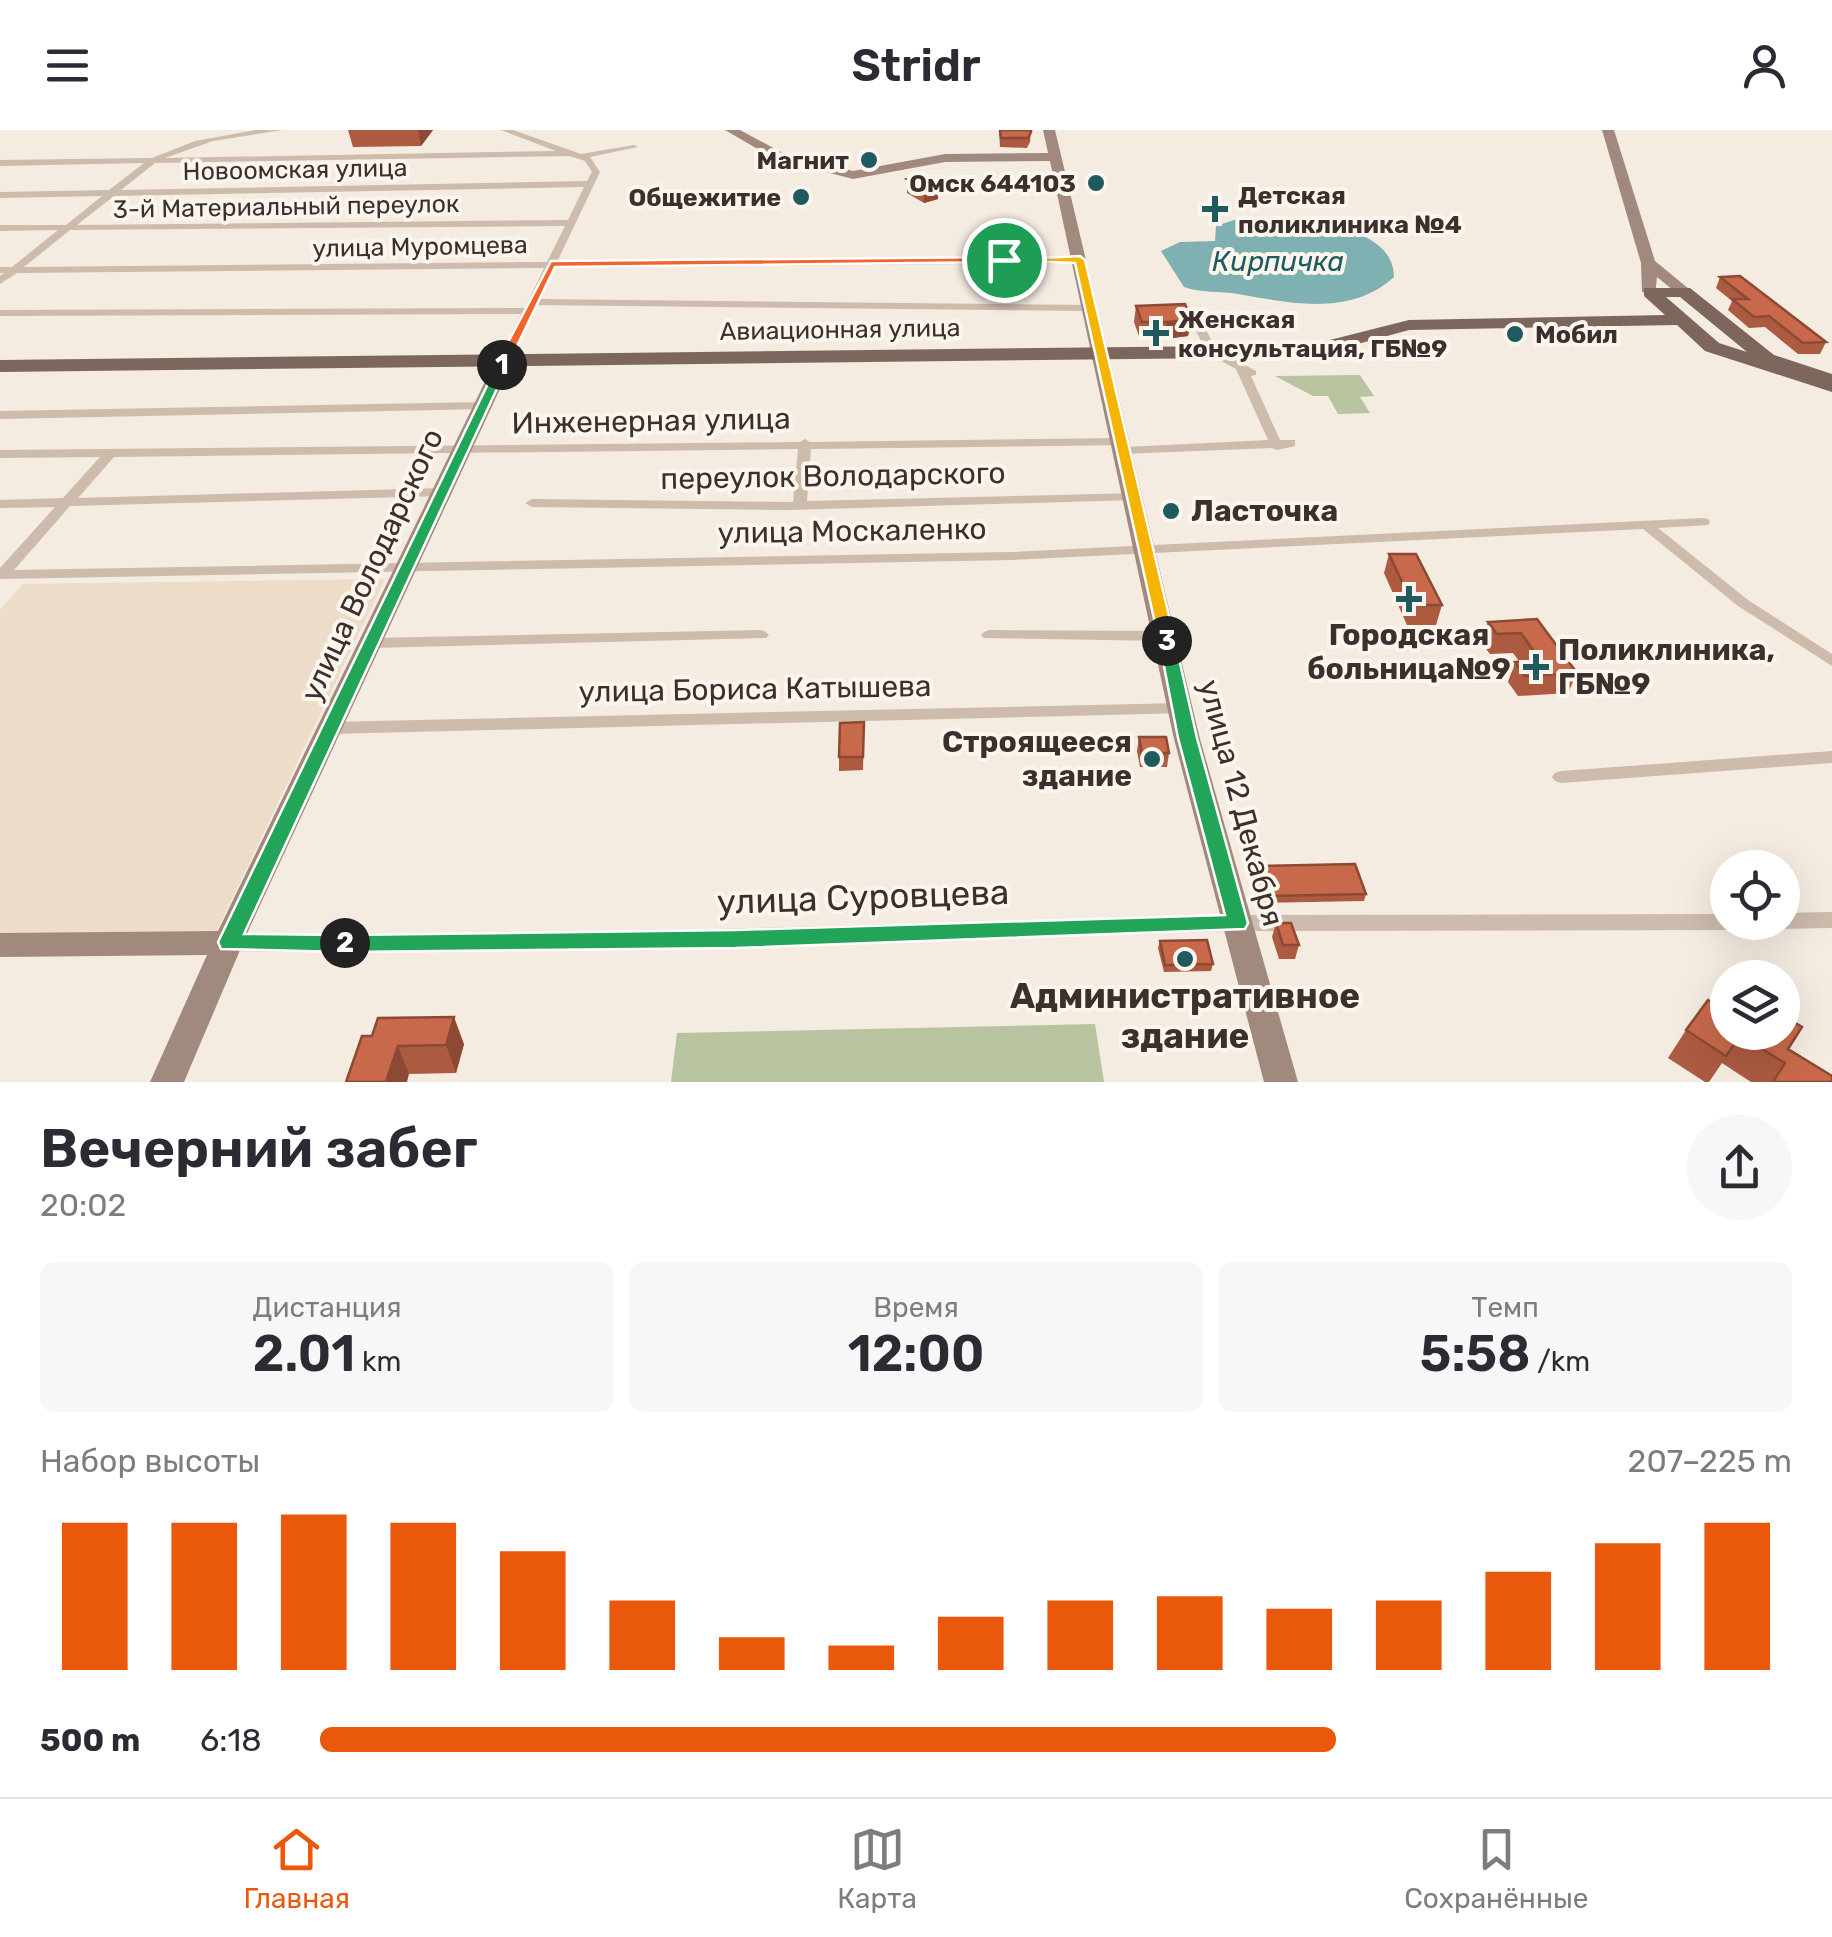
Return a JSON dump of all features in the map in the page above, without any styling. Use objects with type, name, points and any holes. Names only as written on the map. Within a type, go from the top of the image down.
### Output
[{"type":"main road","points":[[731,130],[778,155],[853,175],[945,158],[1056,157]]},
{"type":"main road","name":"улица 12 Декабря","points":[[1049,130],[1181,709],[1281,1082]]},
{"type":"main road","points":[[1608,130],[1648,263],[1650,292],[1677,320],[1720,351],[1832,383]]},
{"type":"main road","points":[[1648,263],[1776,364],[1832,383]]},
{"type":"main road","points":[[1650,292],[1684,292]]},
{"type":"main road","name":"Авиационная улица","points":[[0,366],[1324,350],[1409,325],[1677,320]]},
{"type":"main road","points":[[1720,351],[1742,353],[1749,346]]},
{"type":"main road","name":"улица Володарского","points":[[167,1082],[229,942],[505,359]]},
{"type":"main road","name":"улица Суровцева","points":[[0,945],[229,942]]},
{"type":"street","points":[[0,281],[152,161],[196,140],[278,130]]},
{"type":"street","points":[[505,130],[576,154],[595,166],[592,184]]},
{"type":"street","points":[[0,163],[576,154],[634,147]]},
{"type":"street","name":"Новоомская улица","points":[[0,195],[592,184]]},
{"type":"street","name":"улица Володарского","points":[[505,359],[592,184]]},
{"type":"street","name":"3-й Материальный переулок","points":[[0,228],[572,223]]},
{"type":"street","name":"улица Муромцева","points":[[0,270],[1080,260]]},
{"type":"street","points":[[0,312],[531,306],[1091,308]]},
{"type":"street","points":[[1192,312],[1212,351]]},
{"type":"street","name":"Инженерная улица","points":[[0,454],[805,442],[1124,447],[1284,444],[1246,370],[1212,351]]},
{"type":"street","points":[[0,414],[483,406]]},
{"type":"street","points":[[800,504],[805,442]]},
{"type":"street","points":[[1,575],[111,452]]},
{"type":"street","points":[[0,504],[443,492]]},
{"type":"street","name":"переулок Володарского","points":[[532,503],[800,504],[1134,496]]},
{"type":"street","name":"улица Москаленко","points":[[1,575],[1147,550],[1704,522]]},
{"type":"street","points":[[1648,527],[1743,603],[1832,661]]},
{"type":"street","points":[[371,643],[761,635]]},
{"type":"street","points":[[989,635],[1166,636]]},
{"type":"street","name":"улица Бориса Катышева","points":[[330,728],[1181,709]]},
{"type":"street","points":[[1561,778],[1832,757]]},
{"type":"street","points":[[1800,921],[1832,920]]},
{"type":"street","name":"улица Суровцева","points":[[229,942],[735,939],[1238,923],[1519,926],[1710,922]]},
{"type":"green space","points":[[1360,375],[1374,396],[1360,397],[1370,413],[1338,414],[1328,396],[1313,396],[1275,376]]},
{"type":"green space","points":[[1095,1024],[1104,1082],[671,1082],[677,1033]]},
{"type":"shaded area","points":[[385,579],[216,932],[0,934],[0,610],[23,584]]},
{"type":"water","name":"Кирпичка","points":[[1237,219],[1304,222],[1354,232],[1375,242],[1389,257],[1394,277],[1359,298],[1319,304],[1184,287],[1161,251],[1180,242],[1215,241],[1216,226]]},
{"type":"building","points":[[1000,130],[1031,132],[1028,138],[1001,138]]},
{"type":"building","points":[[921,175],[939,184],[924,188],[907,179]]},
{"type":"building","points":[[1740,276],[1826,342],[1803,343],[1769,316],[1754,317],[1732,299],[1748,299],[1720,277]]},
{"type":"building","points":[[1185,304],[1191,320],[1167,322],[1142,322],[1136,306]]},
{"type":"building","points":[[1389,554],[1416,554],[1442,605],[1413,605]]},
{"type":"building","points":[[1537,619],[1577,673],[1525,676],[1515,662],[1540,660],[1521,633],[1497,634],[1488,622]]},
{"type":"building","points":[[864,722],[863,757],[839,757],[840,723]]},
{"type":"building","points":[[1139,737],[1166,737],[1169,753],[1142,753]]},
{"type":"building","points":[[1355,864],[1366,894],[1264,896],[1255,866]]},
{"type":"building","points":[[1276,923],[1291,923],[1299,945],[1283,945]]},
{"type":"building","name":"Административное здание","points":[[1207,940],[1213,964],[1165,965],[1160,941]]},
{"type":"building","points":[[1708,1000],[1710,1001],[1710,1046],[1686,1030]]},
{"type":"building","points":[[454,1017],[446,1045],[398,1046],[386,1082],[346,1082],[362,1036],[372,1036],[378,1018]]},
{"type":"building","points":[[1763,1050],[1790,1050],[1832,1076],[1832,1082],[1773,1082],[1785,1063]]},
{"type":"place","name":"Магнит","points":[[869,160]]},
{"type":"place","name":"Омск 644103","points":[[1096,183]]},
{"type":"place","name":"Общежитие","points":[[801,197]]},
{"type":"place","name":"Детская поликлиника №4","points":[[1215,209]]},
{"type":"place","name":"Женская консультация, ГБ№9","points":[[1156,333]]},
{"type":"place","name":"Мобил","points":[[1515,334]]},
{"type":"place","name":"Ласточка","points":[[1171,511]]},
{"type":"place","name":"Городская больница№9","points":[[1409,599]]},
{"type":"place","name":"Поликлиника, ГБ№9","points":[[1536,667]]},
{"type":"place","name":"Строящееся здание","points":[[1152,759]]},
{"type":"place","name":"Административное здание","points":[[1185,959]]},
{"type":"route","points":[[1004,260],[1080,260],[1188,738],[1238,923],[735,939],[229,942],[551,264],[1004,260]]}]
